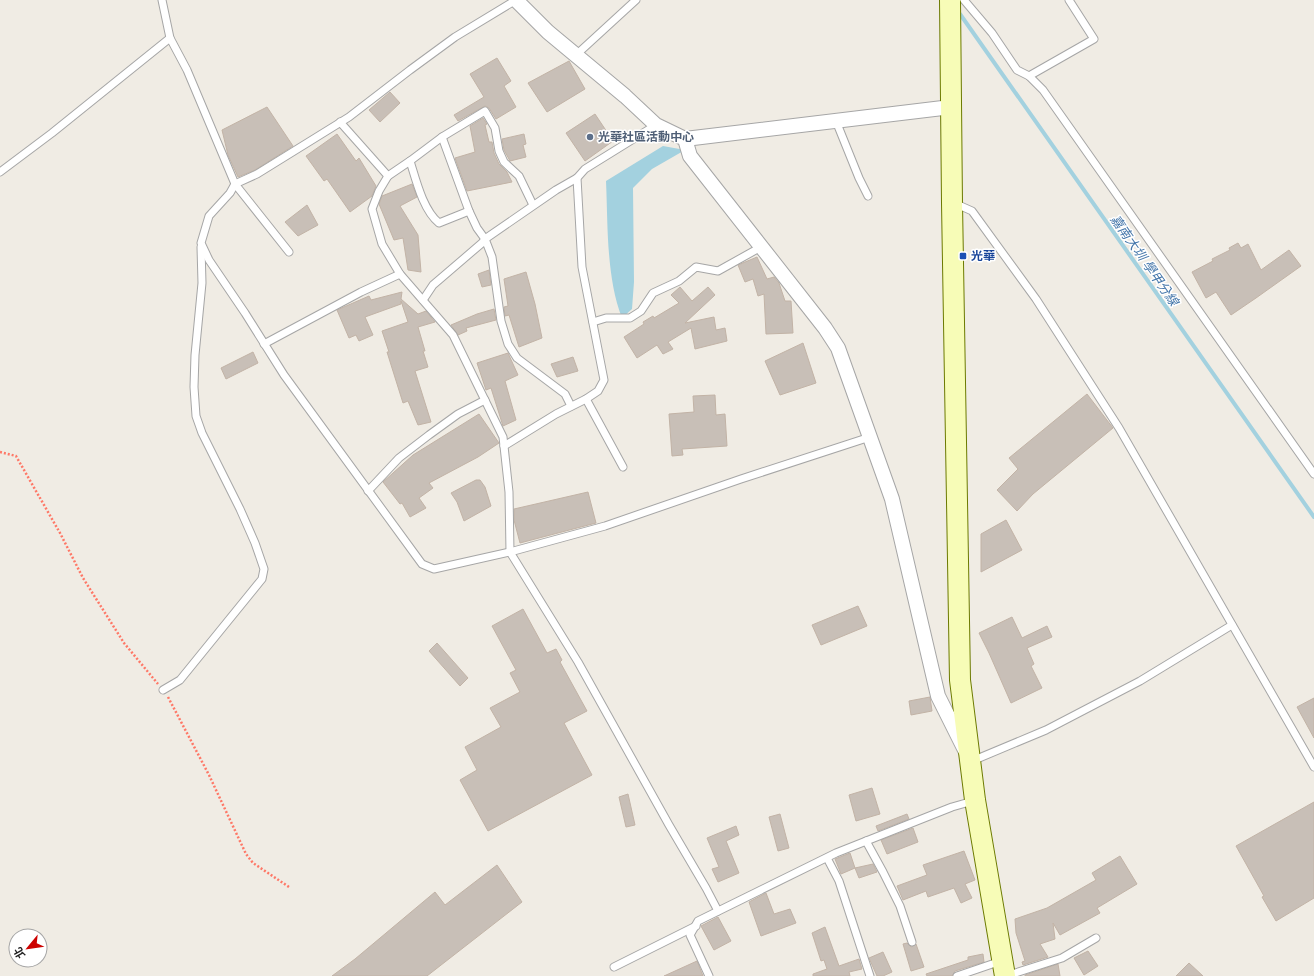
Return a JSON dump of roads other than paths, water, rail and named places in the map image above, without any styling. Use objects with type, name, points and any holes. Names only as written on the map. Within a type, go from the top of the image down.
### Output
[{"type":"main road","points":[[950,0],[960,680],[975,800],[1005,971]]},
{"type":"street","points":[[516,0],[548,32],[656,125],[685,139],[951,107]]},
{"type":"street","points":[[685,139],[690,156],[825,328],[838,348],[892,500],[938,696],[970,761]]},
{"type":"lane","points":[[162,0],[170,38],[187,70],[235,184],[289,252]]},
{"type":"lane","points":[[163,690],[180,680],[262,579],[264,570],[240,509],[202,433],[196,416],[194,387],[195,355],[202,283],[201,242],[209,216],[230,194],[235,184],[257,174],[340,122],[455,37],[516,0]]},
{"type":"lane","points":[[576,55],[636,0]]},
{"type":"lane","points":[[964,0],[992,33],[1017,70],[1029,76],[1043,90],[1314,474]]},
{"type":"lane","points":[[1029,76],[1094,39],[1069,0]]},
{"type":"lane","points":[[0,172],[52,133],[170,38]]},
{"type":"lane","points":[[533,205],[519,176],[504,162],[499,151],[495,128],[485,111],[442,137],[388,176],[379,191],[372,209],[382,244],[400,274],[454,335],[503,437],[509,492],[510,552],[578,662],[718,911]]},
{"type":"lane","points":[[836,121],[858,178],[868,196]]},
{"type":"lane","points":[[340,122],[388,176]]},
{"type":"lane","points":[[423,300],[433,285],[485,239],[533,205],[578,178],[585,169],[656,125]]},
{"type":"lane","points":[[442,137],[469,211],[477,228],[485,239],[492,257],[501,321],[508,344],[517,358],[564,394],[571,406]]},
{"type":"lane","points":[[410,161],[419,189],[432,217],[439,222],[469,211]]},
{"type":"lane","points":[[504,446],[556,414],[586,399],[598,391],[604,380],[582,267],[578,178]]},
{"type":"lane","points":[[952,202],[972,211],[1036,299],[1119,428],[1314,767]]},
{"type":"lane","points":[[201,242],[209,260],[284,375],[422,564],[434,568],[510,552],[605,526],[741,479],[870,437]]},
{"type":"lane","points":[[593,322],[606,318],[630,318],[641,311],[653,293],[679,281],[696,267],[718,271],[761,247]]},
{"type":"lane","points":[[264,344],[354,295],[400,274]]},
{"type":"lane","points":[[586,399],[623,467]]},
{"type":"lane","points":[[368,491],[399,458],[458,414],[485,400]]},
{"type":"lane","points":[[970,761],[1046,730],[1140,681],[1232,625]]},
{"type":"lane","points":[[709,976],[690,935],[698,921],[827,858],[952,807],[975,800]]},
{"type":"lane","points":[[866,841],[900,906],[912,942]]},
{"type":"lane","points":[[827,858],[839,881],[870,976]]},
{"type":"lane","points":[[614,968],[696,926]]},
{"type":"lane","points":[[956,976],[1005,971],[1062,958],[1096,938]]},
{"type":"water","points":[[663,146],[685,150],[652,169],[633,188],[634,282],[632,309],[622,318],[610,268],[606,181]]},
{"type":"waterway","name":"嘉南大圳 學甲分線","points":[[960,14],[1314,517]]},
{"type":"place","name":"光華社區活動中心","points":[[590,137]]},
{"type":"place","name":"光華","points":[[963,256]]}]
